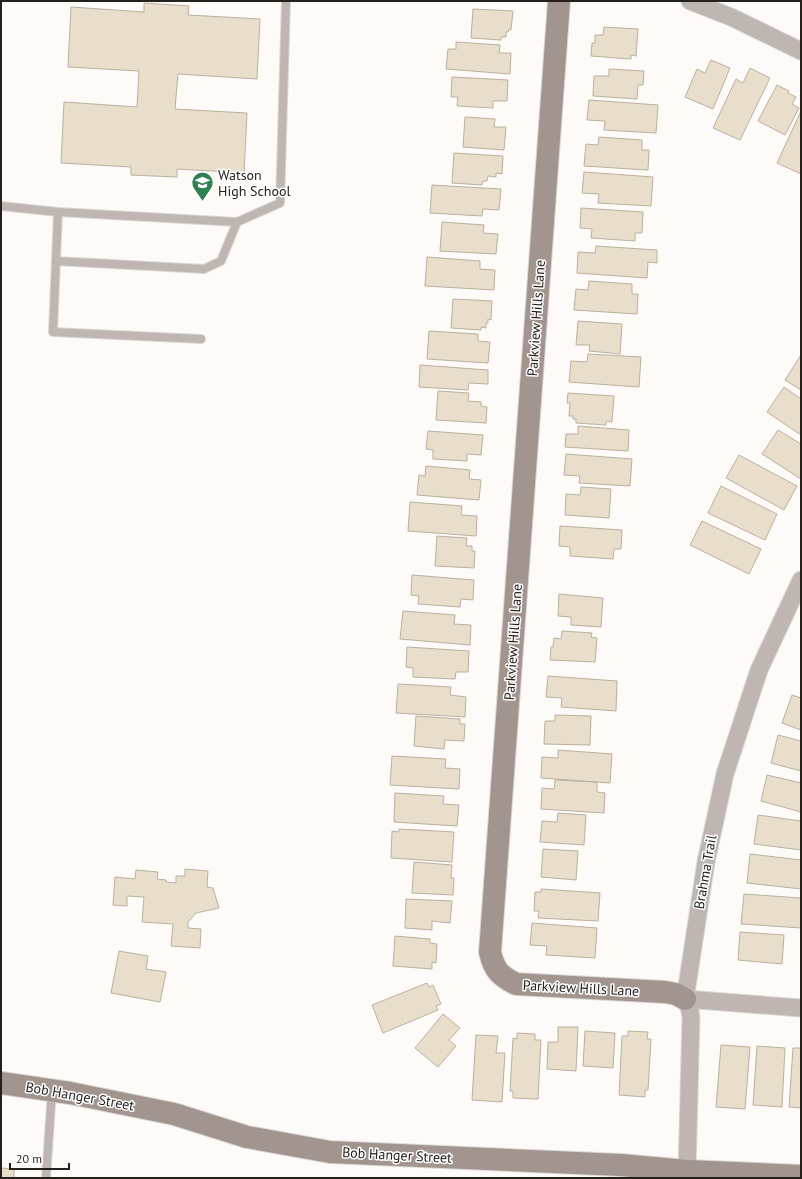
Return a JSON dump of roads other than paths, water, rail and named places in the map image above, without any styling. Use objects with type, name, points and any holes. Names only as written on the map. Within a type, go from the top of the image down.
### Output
[{"type":"street","name":"Parkview Hills Lane","points":[[559,1],[490,952],[492,963],[498,972],[506,979],[516,984],[665,992],[676,994],[685,999],[801,1008]]},
{"type":"street","points":[[690,1],[731,17],[801,51]]},
{"type":"street","name":"Brahma Trail","points":[[687,1174],[691,1017],[689,1007],[685,999],[706,862],[725,774],[759,670],[801,580]]},
{"type":"street","name":"Bob Hanger Street","points":[[1,1083],[174,1114],[247,1137],[330,1152],[621,1166],[687,1174],[801,1176]]},
{"type":"lane","points":[[1,206],[58,212],[237,222],[280,203],[286,1]]},
{"type":"lane","points":[[58,212],[53,332],[201,338]]},
{"type":"lane","points":[[56,261],[204,269],[221,261],[237,222]]},
{"type":"lane","points":[[46,1178],[52,1091]]},
{"type":"place","name":"Watson High School","points":[[203,202]]}]
